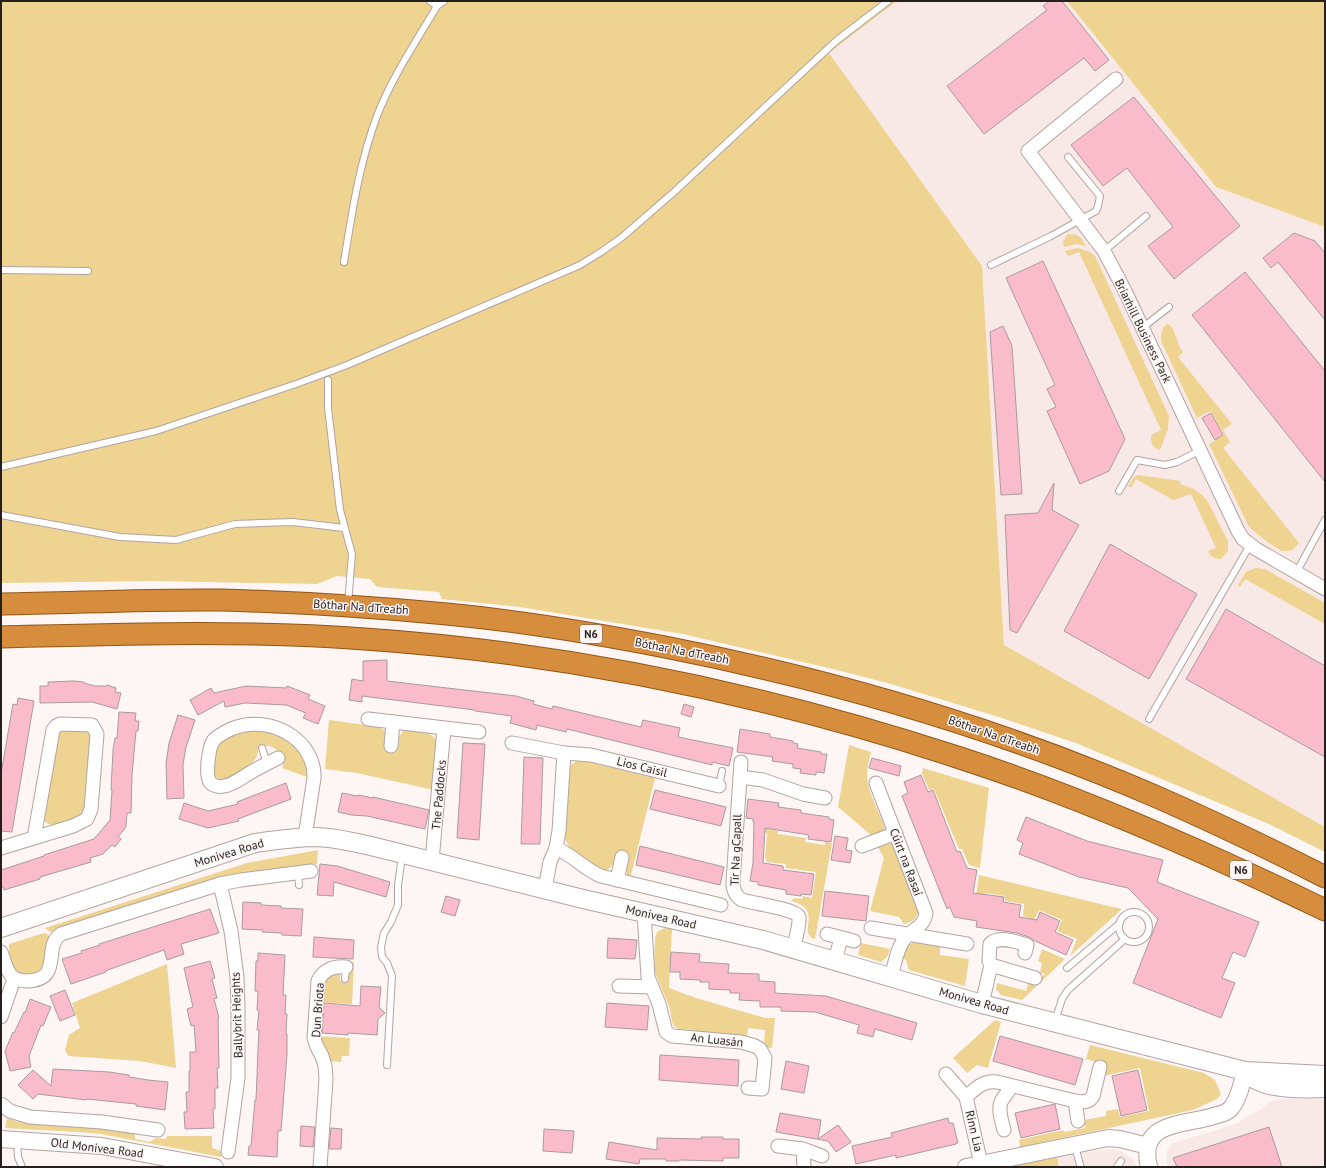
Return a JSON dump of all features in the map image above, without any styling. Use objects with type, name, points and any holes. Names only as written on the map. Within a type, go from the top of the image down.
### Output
[{"type":"highway","name":"Bóthar Na dTreabh","points":[[1,604],[197,600],[348,606],[451,614],[600,635],[734,661],[872,696],[988,733],[1098,773],[1190,811],[1325,877]]},
{"type":"highway","name":"N6","points":[[1,637],[214,633],[364,639],[534,657],[666,680],[733,694],[870,730],[992,769],[1090,805],[1155,832],[1227,863],[1325,910]]},
{"type":"main road","name":"Monivea Road","points":[[1,928],[255,842],[305,837],[329,838],[351,841],[644,913],[729,932],[982,1004],[1245,1071],[1325,1075]]},
{"type":"main road","points":[[1245,1071],[1255,1080],[1276,1086],[1325,1088]]},
{"type":"street","name":"Briarhill Business Park","points":[[1116,79],[1028,151],[1104,251],[1125,291],[1199,451],[1238,531],[1250,544],[1325,590]]},
{"type":"street","points":[[368,719],[479,732]]},
{"type":"street","points":[[391,746],[393,722]]},
{"type":"street","points":[[1,848],[34,838],[84,822],[89,816],[91,809],[97,734],[95,728],[91,724],[60,724],[52,730],[34,838]]},
{"type":"street","points":[[273,760],[227,785],[216,786],[210,783],[207,772],[211,745],[215,738],[225,732],[245,724],[259,724],[274,727],[289,734],[304,748],[314,768],[314,778],[305,837]]},
{"type":"street","name":"The Paddocks","points":[[432,861],[444,728]]},
{"type":"street","name":"Lios Caisil","points":[[512,743],[564,753],[590,755],[719,786]]},
{"type":"street","points":[[545,889],[550,862],[556,848],[559,831],[564,753]]},
{"type":"street","name":"Tír Na gCapall","points":[[741,762],[733,882],[734,891],[736,896],[742,900],[789,910],[797,914],[799,923],[793,949]]},
{"type":"street","points":[[740,776],[762,780],[803,794],[825,798]]},
{"type":"street","name":"Cúirt na Rasaí","points":[[876,783],[926,913],[924,921],[909,934],[901,944],[891,977]]},
{"type":"street","points":[[862,846],[896,833]]},
{"type":"street","points":[[556,848],[575,858],[595,874],[721,905]]},
{"type":"street","points":[[617,880],[622,857]]},
{"type":"street","points":[[1,952],[9,973],[14,979],[30,981],[43,977],[49,969],[54,942],[61,934],[220,884],[241,880],[303,876]]},
{"type":"street","name":"Ballybrit Heights","points":[[220,884],[231,931],[237,977],[238,1006],[238,1078],[227,1148]]},
{"type":"street","name":"An Luasán","points":[[644,913],[647,972],[651,987],[659,1004],[666,1032],[670,1035],[747,1043],[760,1049],[765,1055],[762,1089],[748,1088]]},
{"type":"street","points":[[870,928],[967,944]]},
{"type":"street","points":[[827,934],[848,940],[835,961]]},
{"type":"street","points":[[1025,953],[1027,945],[1008,940],[996,940],[990,944],[988,961],[991,965],[1035,978]]},
{"type":"street","points":[[982,1004],[991,965]]},
{"type":"street","name":"Dun Briota","points":[[320,1167],[326,1079],[325,1066],[314,1038],[318,981],[322,973],[329,968],[346,973]]},
{"type":"street","points":[[1,1017],[14,979]]},
{"type":"street","points":[[619,986],[651,987]]},
{"type":"street","points":[[1078,1121],[1075,1101],[1086,1102],[1091,1098],[1100,1067]]},
{"type":"street","points":[[1149,1167],[1147,1155],[1148,1146],[1151,1138],[1157,1132],[1166,1128],[1209,1118],[1224,1113],[1230,1109],[1236,1100],[1245,1071]]},
{"type":"street","name":"Rinn Lia","points":[[946,1074],[966,1097],[974,1166]]},
{"type":"street","name":"Rinn Lia","points":[[966,1097],[980,1085],[989,1082],[1075,1101]]},
{"type":"street","points":[[1004,1130],[1000,1105],[1002,1100],[1009,1092],[1011,1086]]},
{"type":"street","points":[[1,1104],[10,1111],[22,1116],[102,1122],[151,1131]]},
{"type":"street","points":[[974,1166],[1108,1138],[1120,1138],[1148,1146]]},
{"type":"street","name":"Old Monivea Road","points":[[9,1139],[114,1148],[215,1167]]},
{"type":"street","points":[[778,1146],[803,1149],[822,1156]]},
{"type":"street","points":[[803,1149],[804,1167]]},
{"type":"lane","points":[[430,1],[437,6]]},
{"type":"lane","points":[[344,262],[358,181],[365,151],[377,116],[389,89],[437,6],[444,1]]},
{"type":"lane","points":[[1,467],[156,432],[296,384],[347,365],[580,264],[621,238],[674,192],[836,41],[888,1]]},
{"type":"lane","points":[[991,265],[1096,211],[1100,196],[1068,157]]},
{"type":"lane","points":[[1104,251],[1146,216]]},
{"type":"lane","points":[[1,270],[88,271]]},
{"type":"lane","points":[[1142,328],[1169,307]]},
{"type":"lane","points":[[328,380],[328,408],[340,510],[352,554],[348,606]]},
{"type":"lane","points":[[1119,491],[1137,460],[1165,465],[1177,462],[1199,451]]},
{"type":"lane","points":[[1,515],[120,537],[176,540],[236,524],[293,522],[344,528]]},
{"type":"lane","points":[[1296,573],[1325,520]]},
{"type":"lane","points":[[1149,719],[1250,544]]},
{"type":"lane","points":[[262,748],[273,760]]},
{"type":"lane","points":[[719,786],[722,771]]},
{"type":"lane","points":[[387,1065],[392,976],[387,962],[382,957],[381,947],[384,933],[398,906],[398,885],[402,853]]},
{"type":"lane","points":[[1067,968],[1120,924],[1124,916],[1133,912],[1142,915],[1148,922],[1148,932],[1143,939],[1134,942],[1125,939],[1120,932],[1120,924]]},
{"type":"lane","points":[[1055,1023],[1062,999],[1068,990],[1125,939]]},
{"type":"lane","points":[[9,1139],[22,1167]]},
{"type":"lane","points":[[1075,1145],[1080,1165],[1082,1167]]},
{"type":"shaded area","points":[[1,1],[897,1],[829,53],[982,266],[1004,645],[1325,827],[1325,852],[1269,824],[1076,743],[1002,718],[891,684],[683,634],[520,607],[442,599],[439,592],[377,587],[370,579],[337,576],[317,584],[154,581],[1,583]]},
{"type":"shaded area","points":[[897,1],[1067,1],[1216,187],[1325,227],[1325,852],[1269,824],[1176,784],[1077,743],[1002,718],[1006,674],[982,266],[829,53]]},
{"type":"shaded area","points":[[1067,1],[1325,1],[1325,227],[1216,187]]},
{"type":"shaded area","points":[[1068,234],[1079,237],[1083,240],[1086,246],[1077,244],[1064,247],[1063,242]]},
{"type":"shaded area","points":[[1078,248],[1090,252],[1095,256],[1169,416],[1168,429],[1160,450],[1152,445],[1151,436],[1161,430],[1079,252],[1068,256],[1065,251]]},
{"type":"shaded area","points":[[1168,324],[1173,329],[1183,352],[1178,357],[1232,424],[1223,430],[1230,442],[1223,448],[1299,543],[1292,550],[1282,551],[1267,542],[1249,527],[1209,444],[1224,435],[1211,411],[1197,418],[1162,343],[1162,332],[1164,327]]},
{"type":"shaded area","points":[[1138,475],[1181,481],[1180,484],[1194,489],[1202,495],[1208,502],[1228,541],[1228,551],[1221,559],[1213,557],[1208,551],[1216,548],[1191,494],[1173,500],[1136,479],[1131,488],[1128,486],[1134,477]]},
{"type":"shaded area","points":[[1256,568],[1265,569],[1325,603],[1325,624],[1245,579],[1240,587],[1238,585],[1246,572]]},
{"type":"shaded area","points":[[329,720],[380,727],[386,734],[385,748],[398,749],[399,737],[404,730],[428,733],[437,743],[434,790],[357,773],[325,769]]},
{"type":"shaded area","points":[[87,729],[91,733],[86,809],[82,816],[55,825],[48,824],[42,819],[55,735],[60,730]]},
{"type":"shaded area","points":[[242,731],[267,731],[285,738],[301,755],[307,777],[282,768],[281,756],[276,749],[269,746],[264,746],[259,747],[257,756],[250,765],[239,774],[226,779],[216,777],[214,774],[213,763],[219,745],[225,737]]},
{"type":"shaded area","points":[[849,745],[871,752],[867,775],[869,787],[885,830],[884,832],[872,836],[838,807]]},
{"type":"shaded area","points":[[578,760],[655,778],[631,875],[627,875],[626,870],[629,854],[618,852],[612,866],[604,871],[581,858],[567,844],[565,838],[570,769],[571,765]]},
{"type":"shaded area","points":[[923,768],[989,788],[980,868],[969,865],[962,849],[959,849],[934,789],[929,790],[922,773]]},
{"type":"shaded area","points":[[765,827],[778,831],[778,834],[806,838],[805,842],[825,845],[825,842],[832,843],[815,939],[810,936],[808,932],[809,915],[806,909],[791,901],[794,898],[802,899],[803,896],[812,898],[816,872],[786,868],[786,864],[767,862],[765,857],[767,833],[764,832]]},
{"type":"shaded area","points":[[888,842],[892,844],[919,911],[917,916],[909,923],[904,924],[899,917],[870,911],[884,858],[877,845]]},
{"type":"shaded area","points":[[318,850],[317,864],[224,876],[60,928],[53,933],[45,928],[247,863]]},
{"type":"shaded area","points":[[979,875],[1122,909],[1070,956],[1077,939],[1057,931],[1062,920],[1039,910],[1034,920],[1023,916],[1024,904],[1005,901],[1005,896],[985,893],[982,904],[975,903]]},
{"type":"shaded area","points":[[665,928],[672,929],[669,988],[696,998],[765,1018],[775,1018],[772,1048],[764,1047],[765,1030],[748,1028],[747,1036],[694,1034],[694,1030],[679,1029],[674,1026],[670,1009],[654,970],[655,938],[657,932]]},
{"type":"shaded area","points":[[44,933],[50,937],[44,965],[38,973],[32,975],[16,974],[9,959],[9,944]]},
{"type":"shaded area","points":[[914,942],[940,946],[940,955],[969,959],[965,986],[909,970],[906,960],[903,959],[906,947]]},
{"type":"shaded area","points":[[861,943],[890,949],[887,957],[881,962],[858,955]]},
{"type":"shaded area","points":[[1042,949],[1065,959],[1022,1000],[1001,995],[996,989],[997,983],[1026,991],[1029,981],[1035,982],[1045,974],[1040,973],[1042,963],[1038,961]]},
{"type":"shaded area","points":[[349,962],[354,962],[352,1004],[319,1002],[322,987],[329,977],[340,974],[340,981],[349,981]]},
{"type":"shaded area","points":[[167,964],[176,1068],[140,1061],[68,1056],[65,1050],[69,1035],[80,1028],[72,1003]]},
{"type":"shaded area","points":[[995,1020],[1001,1022],[988,1068],[977,1065],[967,1073],[953,1058]]},
{"type":"shaded area","points":[[317,1036],[350,1038],[349,1056],[342,1056],[341,1062],[329,1061]]},
{"type":"shaded area","points":[[1090,1045],[1204,1073],[1215,1080],[1221,1094],[1217,1099],[1193,1110],[1020,1147],[1019,1140],[1063,1130],[1064,1132],[1085,1128],[1084,1120],[1106,1116],[1106,1111],[1118,1109],[1120,1117],[1149,1111],[1140,1068],[1103,1076],[1106,1065],[1086,1059]]},
{"type":"shaded area","points":[[1279,1099],[1325,1099],[1325,1167],[1168,1167],[1166,1159],[1167,1150],[1173,1143],[1240,1122],[1245,1117],[1259,1111],[1268,1103]]},
{"type":"shaded area","points":[[7,1118],[25,1123],[87,1127],[132,1133],[135,1135],[135,1139],[150,1142],[156,1138],[166,1139],[167,1136],[212,1136],[212,1148],[221,1151],[221,1157],[101,1134],[5,1128]]},
{"type":"shaded area","points":[[1110,1149],[1121,1151],[1134,1160],[1137,1167],[1059,1167],[1057,1156]]},
{"type":"shaded area","points":[[1057,1156],[1059,1167],[1002,1167]]},
{"type":"building","points":[[1050,1],[1062,1],[1109,60],[1095,71],[1084,58],[984,134],[947,86],[1047,10],[1043,6]]},
{"type":"building","points":[[1134,97],[1240,226],[1174,279],[1148,246],[1173,227],[1127,168],[1103,186],[1071,145]]},
{"type":"building","points":[[1294,233],[1315,241],[1325,253],[1325,320],[1278,262],[1271,268],[1263,258]]},
{"type":"building","points":[[1043,261],[1125,439],[1109,471],[1080,484],[1047,411],[1056,407],[1047,389],[1055,385],[1006,278]]},
{"type":"building","points":[[1245,272],[1325,371],[1325,482],[1192,315]]},
{"type":"building","points":[[1003,326],[1012,346],[1022,494],[1001,495],[990,332]]},
{"type":"building","points":[[1211,413],[1223,435],[1215,440],[1202,418]]},
{"type":"building","points":[[1054,483],[1052,510],[1079,525],[1017,633],[1010,630],[1005,515],[1038,513]]},
{"type":"building","points":[[1110,544],[1197,594],[1149,679],[1064,631]]},
{"type":"building","points":[[1226,609],[1325,666],[1325,757],[1186,679]]},
{"type":"building","points":[[387,660],[387,681],[516,696],[534,701],[533,704],[552,709],[553,706],[641,727],[643,720],[680,728],[678,737],[733,748],[729,766],[712,762],[712,765],[567,729],[566,732],[537,725],[536,730],[510,723],[512,716],[362,696],[362,702],[349,700],[352,679],[363,681],[363,661]]},
{"type":"building","points":[[48,682],[84,682],[95,686],[107,685],[116,688],[115,692],[121,693],[117,709],[92,702],[40,703],[40,686],[48,686]]},
{"type":"building","points":[[246,686],[286,688],[287,686],[310,695],[308,699],[325,706],[318,724],[303,718],[306,713],[286,705],[245,703],[225,707],[224,701],[198,715],[190,700],[211,688],[214,693]]},
{"type":"building","points":[[18,698],[34,701],[12,832],[1,831],[1,774],[13,704],[17,705]]},
{"type":"building","points":[[684,704],[694,707],[691,717],[681,714]]},
{"type":"building","points":[[119,712],[136,713],[135,721],[139,721],[138,731],[136,731],[132,775],[131,813],[127,813],[126,827],[118,837],[121,839],[115,847],[112,845],[103,854],[90,858],[91,862],[40,877],[40,879],[4,890],[3,887],[1,887],[1,870],[94,839],[110,820],[113,750],[115,738],[117,738]]},
{"type":"building","points":[[178,715],[195,720],[186,747],[183,765],[184,798],[167,799],[166,764],[169,743]]},
{"type":"building","points":[[740,729],[770,734],[770,737],[793,741],[793,743],[798,744],[797,748],[827,754],[824,773],[816,772],[816,775],[800,773],[801,769],[793,768],[793,764],[772,761],[773,757],[737,752]]},
{"type":"building","points":[[463,743],[485,744],[479,840],[457,838]]},
{"type":"building","points":[[524,757],[543,758],[540,844],[521,844]]},
{"type":"building","points":[[872,758],[901,766],[899,776],[869,768]]},
{"type":"building","points":[[921,775],[928,792],[933,790],[957,852],[960,851],[967,868],[977,870],[973,893],[1004,897],[1003,902],[1021,905],[1019,917],[1037,920],[1040,912],[1060,921],[1055,932],[1073,940],[1066,955],[1029,937],[1017,933],[976,927],[977,921],[954,917],[950,907],[947,909],[902,796],[908,793],[904,782]]},
{"type":"building","points":[[286,783],[291,799],[238,819],[239,821],[208,828],[179,819],[184,803],[208,811],[238,804],[237,802]]},
{"type":"building","points":[[655,790],[726,807],[721,826],[650,809]]},
{"type":"building","points":[[342,793],[373,797],[429,810],[425,829],[367,816],[338,812]]},
{"type":"building","points":[[748,799],[779,803],[778,807],[801,810],[801,813],[829,817],[829,819],[834,820],[831,842],[808,839],[809,835],[765,828],[763,863],[783,866],[783,870],[814,874],[811,895],[801,894],[801,896],[786,894],[786,890],[758,885],[758,882],[750,881],[753,863],[754,822],[753,819],[746,818]]},
{"type":"building","points":[[1026,817],[1087,841],[1163,860],[1157,882],[1259,922],[1245,957],[1233,952],[1222,978],[1235,983],[1221,1018],[1133,983],[1158,919],[1128,888],[1079,877],[1019,854],[1023,843],[1017,840]]},
{"type":"building","points":[[835,836],[848,838],[846,850],[852,851],[850,863],[831,860]]},
{"type":"building","points":[[640,846],[724,867],[720,885],[636,865]]},
{"type":"building","points":[[320,864],[337,866],[390,882],[386,897],[334,882],[333,896],[317,895]]},
{"type":"building","points":[[825,891],[869,896],[866,921],[822,916]]},
{"type":"building","points":[[446,896],[460,900],[455,916],[441,912]]},
{"type":"building","points":[[243,902],[281,906],[281,908],[303,909],[301,936],[262,932],[263,930],[242,929]]},
{"type":"building","points":[[210,909],[219,933],[181,944],[184,954],[167,960],[164,950],[71,984],[62,959],[82,953],[81,951],[100,945],[99,944]]},
{"type":"building","points":[[314,937],[354,940],[353,959],[313,957]]},
{"type":"building","points":[[608,938],[637,940],[635,959],[607,958]]},
{"type":"building","points":[[671,952],[700,954],[699,962],[729,964],[728,973],[759,974],[759,981],[775,982],[775,993],[826,996],[917,1023],[912,1040],[875,1029],[873,1037],[857,1033],[859,1025],[815,1012],[781,1011],[781,1007],[760,1007],[760,1001],[739,1000],[740,993],[730,993],[730,990],[709,989],[709,982],[680,979],[680,972],[670,972]]},
{"type":"building","points":[[258,953],[285,955],[283,995],[286,995],[285,1014],[287,1014],[287,1054],[281,1131],[278,1131],[277,1157],[248,1155],[249,1146],[251,1146],[256,1100],[259,1030],[257,1030],[259,1011],[257,1010],[258,991],[255,991],[256,961],[258,961]]},
{"type":"building","points":[[210,961],[215,978],[212,979],[217,998],[214,999],[219,1018],[219,1068],[217,1068],[218,1088],[215,1088],[215,1109],[213,1109],[214,1128],[185,1129],[184,1112],[187,1112],[186,1092],[189,1092],[190,1052],[196,1052],[194,1025],[191,1026],[187,1009],[193,1007],[184,968]]},
{"type":"building","points":[[361,986],[381,987],[379,1007],[385,1013],[378,1019],[377,1035],[322,1033],[324,1003],[360,1006]]},
{"type":"building","points":[[65,990],[75,1015],[60,1021],[50,996]]},
{"type":"building","points":[[30,999],[51,1007],[43,1026],[41,1025],[29,1056],[31,1067],[10,1071],[5,1051],[13,1032],[14,1033],[24,1012],[25,1013]]},
{"type":"building","points":[[607,1003],[649,1006],[647,1030],[605,1027]]},
{"type":"building","points":[[1000,1036],[1083,1059],[1075,1085],[993,1061]]},
{"type":"building","points":[[660,1055],[739,1060],[738,1086],[659,1080]]},
{"type":"building","points":[[786,1061],[809,1066],[804,1093],[781,1089]]},
{"type":"building","points":[[53,1069],[109,1072],[129,1075],[129,1077],[168,1082],[165,1110],[136,1106],[136,1104],[38,1094],[33,1099],[18,1085],[33,1070],[51,1086]]},
{"type":"building","points":[[1138,1070],[1147,1110],[1121,1116],[1112,1076]]},
{"type":"building","points":[[1055,1104],[1060,1129],[1021,1138],[1015,1113]]},
{"type":"building","points":[[780,1113],[821,1120],[818,1139],[838,1125],[851,1142],[836,1152],[828,1141],[776,1132]]},
{"type":"building","points":[[948,1118],[949,1123],[953,1123],[958,1143],[956,1144],[896,1158],[896,1155],[856,1164],[852,1146],[892,1137],[891,1133]]},
{"type":"building","points":[[301,1126],[315,1127],[313,1147],[300,1146]]},
{"type":"building","points":[[1269,1127],[1282,1167],[1177,1167],[1173,1158]]},
{"type":"building","points":[[331,1128],[342,1129],[341,1149],[329,1149]]},
{"type":"building","points":[[544,1129],[574,1131],[572,1153],[543,1151]]},
{"type":"building","points":[[701,1137],[739,1139],[739,1158],[723,1158],[723,1161],[666,1161],[666,1159],[640,1159],[639,1164],[606,1159],[609,1142],[657,1150],[657,1138],[702,1139]]}]
